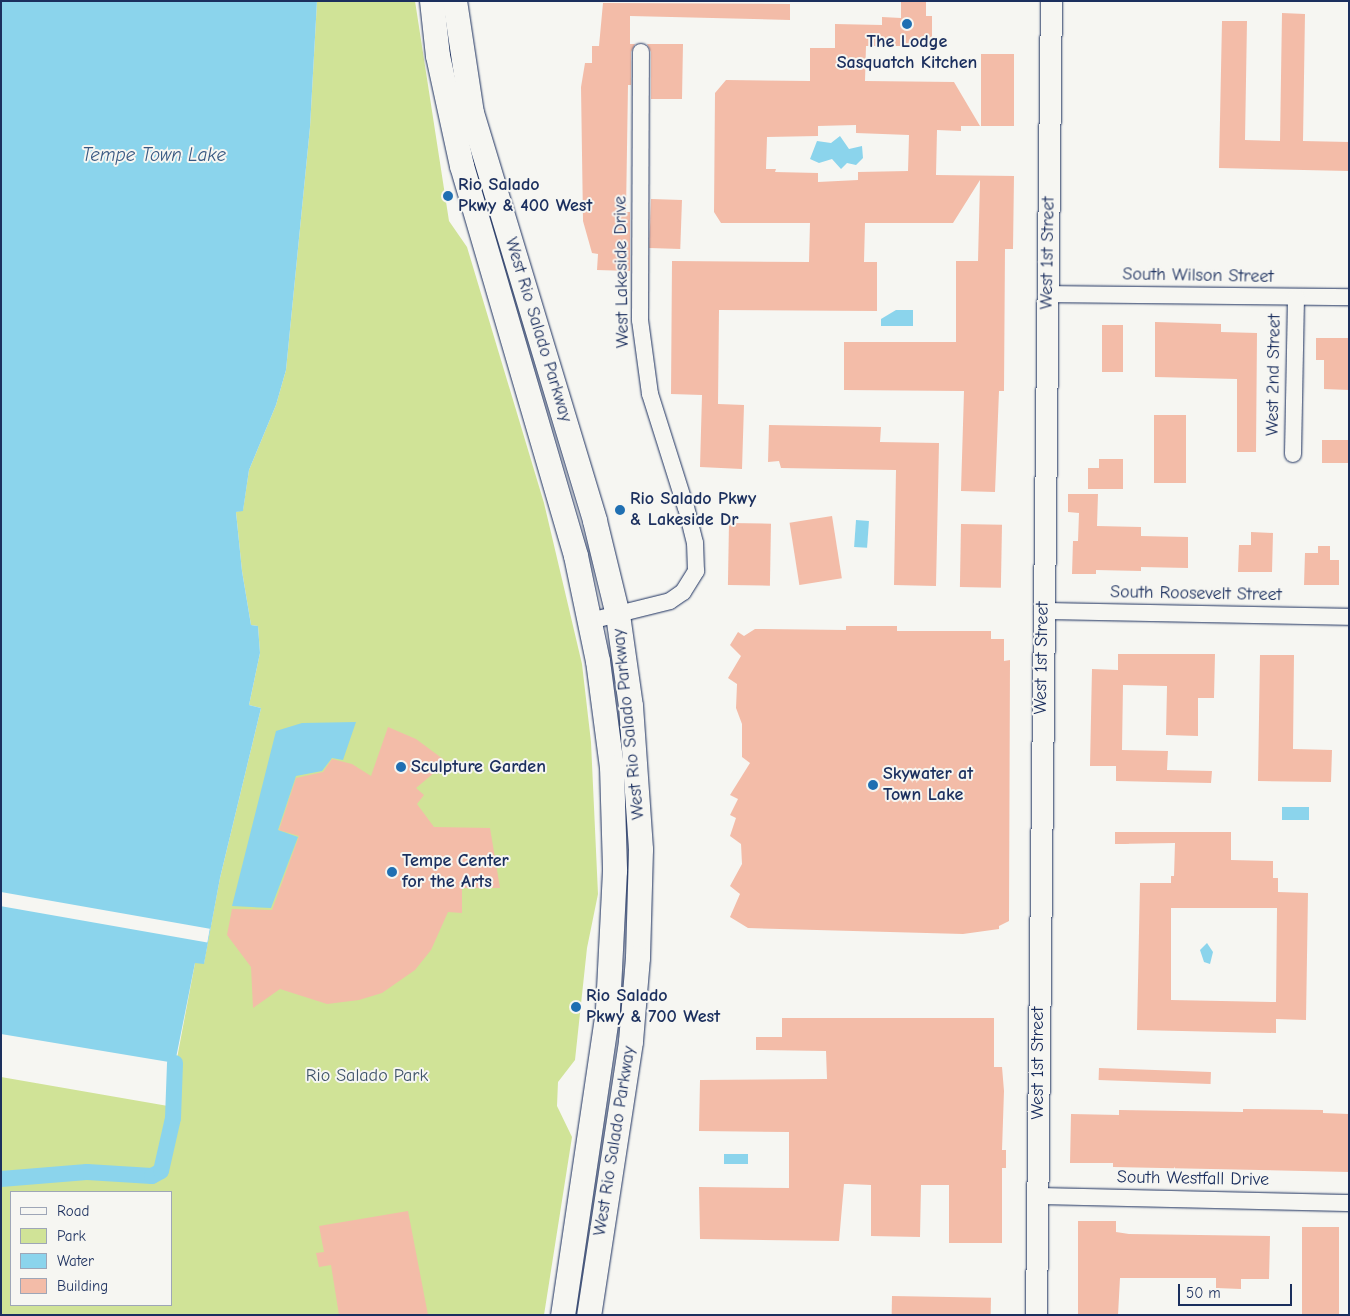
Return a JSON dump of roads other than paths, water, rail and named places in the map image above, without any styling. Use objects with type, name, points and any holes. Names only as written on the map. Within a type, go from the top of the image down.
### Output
[{"type":"main road","name":"West Rio Salado Parkway","points":[[432,1],[438,56],[462,166],[559,491],[590,621],[612,767],[613,938],[607,1021],[563,1315]]},
{"type":"main road","name":"West Rio Salado Parkway","points":[[455,1],[472,113],[584,485],[618,615],[632,706],[638,777],[641,850],[638,958],[631,1042],[589,1315]]},
{"type":"street","name":"West 1st Street","points":[[1036,1315],[1042,611],[1048,294],[1050,1]]},
{"type":"street","name":"West Lakeside Drive","points":[[590,621],[670,601],[692,580],[696,563],[686,508],[650,394],[640,320],[641,52]]},
{"type":"street","name":"South Wilson Street","points":[[1048,294],[1349,297]]},
{"type":"street","name":"West 2nd Street","points":[[1293,454],[1296,297]]},
{"type":"street","name":"South Roosevelt Street","points":[[1042,611],[1349,617]]},
{"type":"street","name":"South Westfall Drive","points":[[1037,1196],[1349,1203]]},
{"type":"water","name":"Tempe Town Lake","points":[[1,1],[317,1],[310,127],[286,370],[276,405],[249,470],[243,511],[236,512],[242,571],[251,625],[258,626],[260,653],[249,705],[261,708],[220,878],[204,964],[195,963],[175,1063],[1,1034]]},
{"type":"water","points":[[840,136],[849,149],[862,146],[863,158],[856,165],[847,163],[841,169],[832,159],[819,163],[810,159],[817,141],[831,143]]},
{"type":"water","points":[[896,310],[913,310],[913,326],[881,326],[881,319]]},
{"type":"water","points":[[856,520],[869,521],[867,548],[854,547]]},
{"type":"water","points":[[356,722],[343,760],[332,758],[322,771],[296,776],[278,830],[298,837],[271,908],[232,906],[276,731],[302,723]]},
{"type":"water","points":[[1282,807],[1309,807],[1309,820],[1282,820]]},
{"type":"water","points":[[1207,943],[1213,952],[1210,964],[1204,962],[1200,950]]},
{"type":"water","points":[[724,1154],[748,1154],[748,1164],[724,1164]]},
{"type":"waterway","points":[[1,1179],[87,1172],[152,1176],[161,1171],[173,1118],[175,1063]]},
{"type":"place","name":"The Lodge Sasquatch Kitchen","points":[[907,24]]},
{"type":"place","name":"Rio Salado Pkwy & 400 West","points":[[448,196]]},
{"type":"place","name":"Rio Salado Pkwy & Lakeside Dr","points":[[620,510]]},
{"type":"place","name":"Sculpture Garden","points":[[401,767]]},
{"type":"place","name":"Skywater at Town Lake","points":[[873,785]]},
{"type":"place","name":"Tempe Center for the Arts","points":[[392,872]]},
{"type":"place","name":"Rio Salado Pkwy & 700 West","points":[[576,1007]]},
{"type":"park label","name":"Rio Salado Park","points":[[367,1076]]}]
